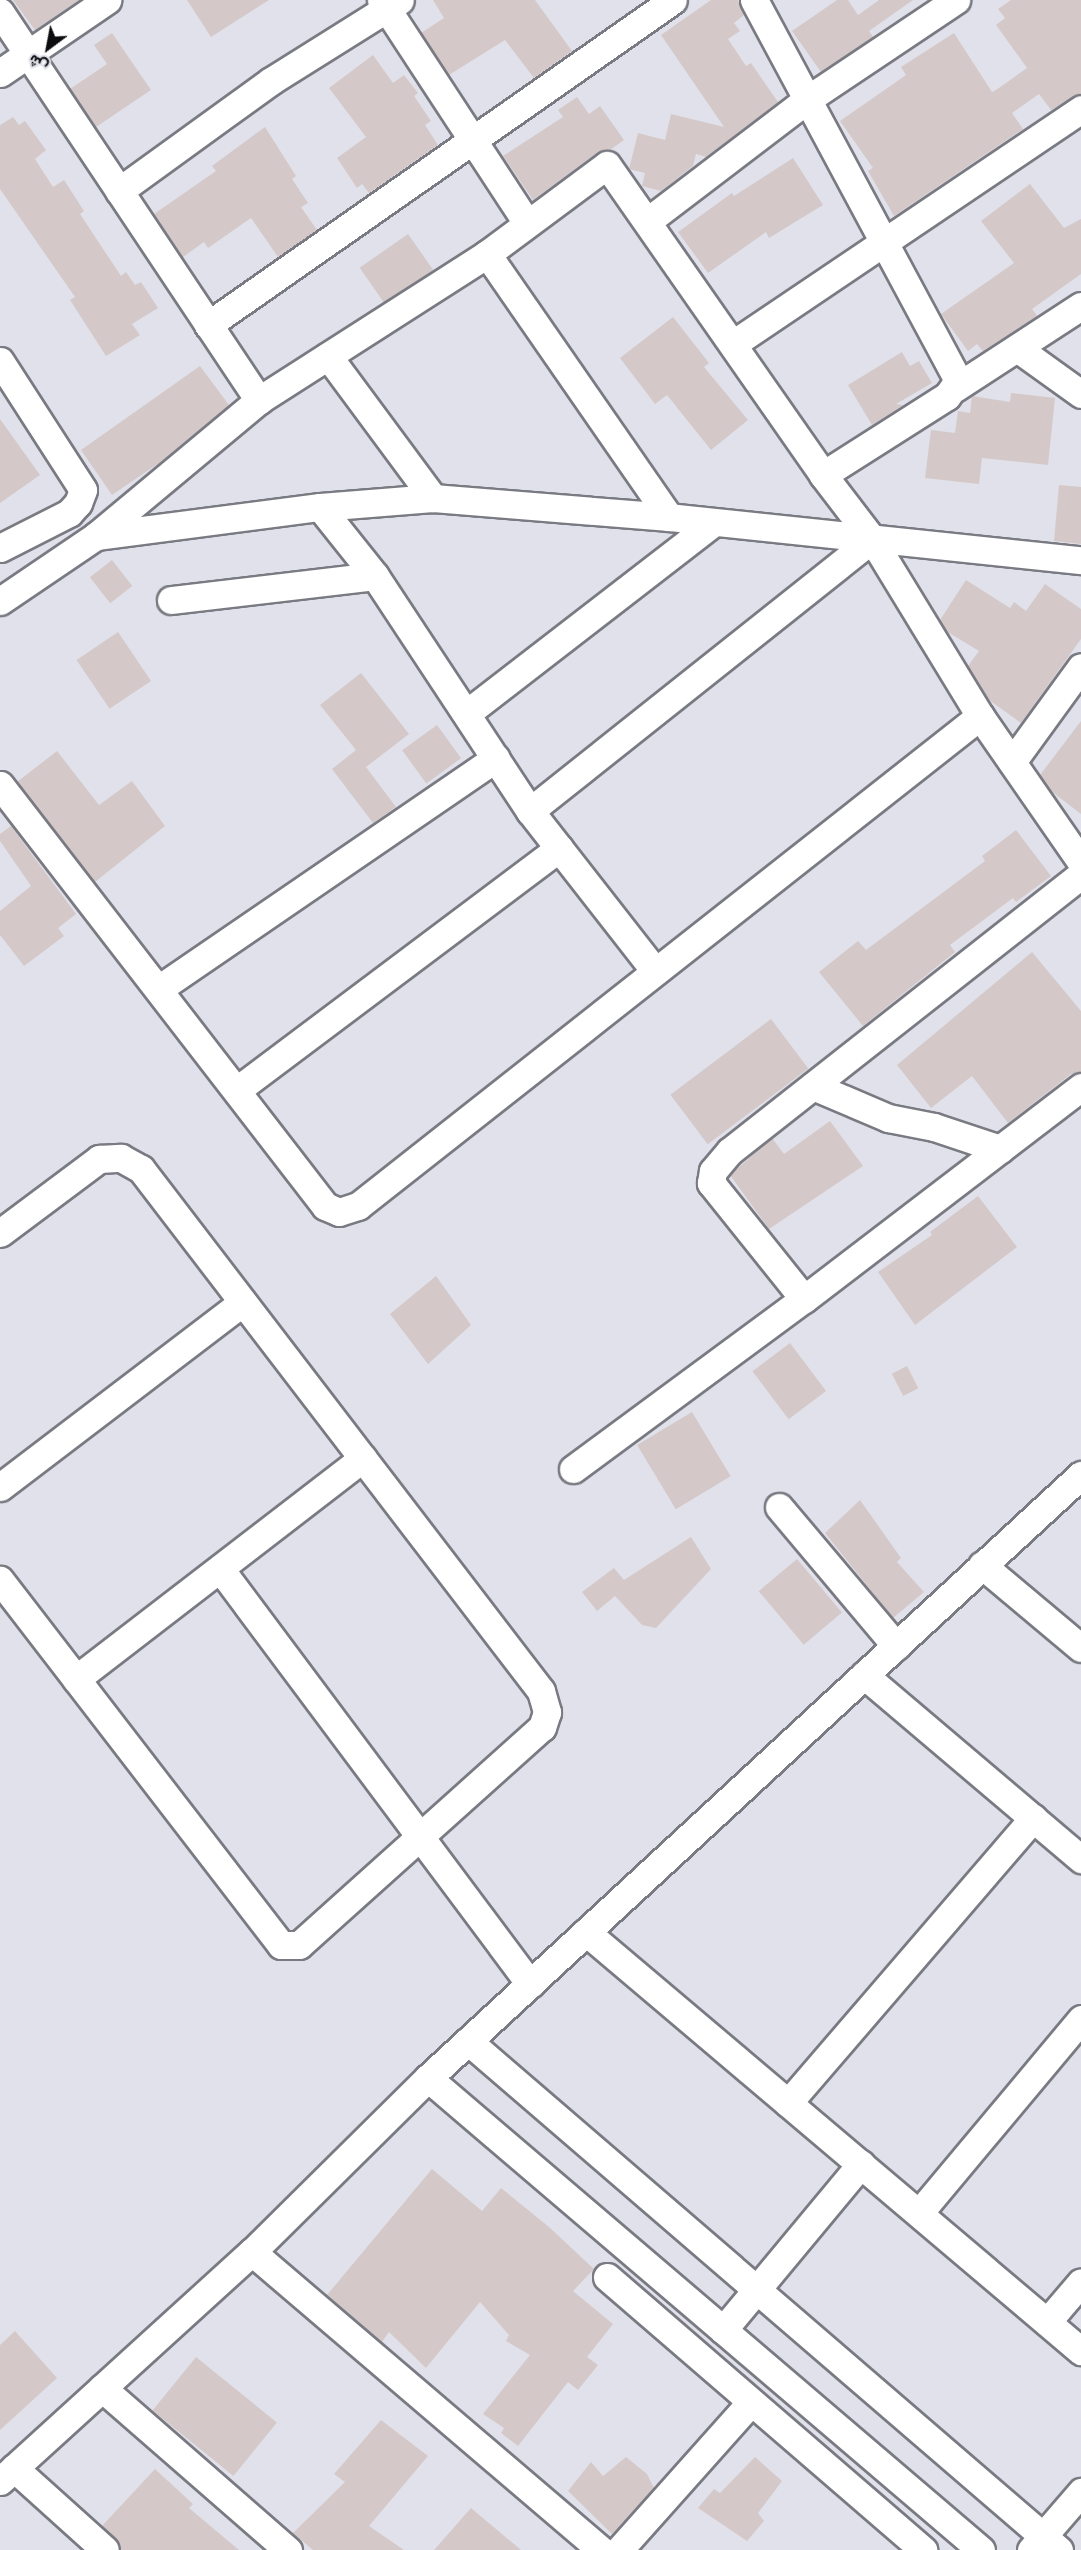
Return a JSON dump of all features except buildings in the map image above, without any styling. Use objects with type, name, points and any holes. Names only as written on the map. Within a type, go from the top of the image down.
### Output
[{"type":"street","points":[[0,73],[106,0]]},
{"type":"street","points":[[208,325],[673,0]]},
{"type":"street","points":[[754,0],[805,101],[955,370],[956,388]]},
{"type":"street","points":[[649,220],[805,101],[956,0]]},
{"type":"street","points":[[119,191],[271,81],[389,3],[471,141],[526,224]]},
{"type":"street","points":[[0,12],[259,400]]},
{"type":"street","points":[[733,344],[885,244],[1081,109]]},
{"type":"street","points":[[0,564],[8,594],[96,536],[259,400],[487,254],[608,165],[649,220],[823,475],[872,539],[980,716],[1081,862]]},
{"type":"street","points":[[487,254],[669,517]]},
{"type":"street","points":[[823,475],[1081,306]]},
{"type":"street","points":[[1017,348],[1081,394]]},
{"type":"street","points":[[328,356],[433,498]]},
{"type":"street","points":[[0,361],[82,490],[78,503],[69,513],[0,548]]},
{"type":"street","points":[[96,536],[321,507],[433,498],[669,517],[713,524],[1081,560]]},
{"type":"street","points":[[321,507],[375,576],[530,812],[655,971]]},
{"type":"street","points":[[467,713],[713,524]]},
{"type":"street","points":[[530,812],[872,539]]},
{"type":"street","points":[[171,600],[375,576]]},
{"type":"street","points":[[1012,762],[1081,667]]},
{"type":"street","points":[[0,785],[160,988],[325,1206],[339,1212],[358,1206],[980,716]]},
{"type":"street","points":[[160,988],[496,758]]},
{"type":"street","points":[[237,1090],[559,848]]},
{"type":"street","points":[[804,1299],[711,1183],[713,1171],[730,1151],[1081,875]]},
{"type":"street","points":[[813,1086],[888,1118],[934,1127],[1000,1149]]},
{"type":"street","points":[[573,1469],[804,1299],[1081,1087]]},
{"type":"street","points":[[0,1233],[99,1159],[121,1158],[141,1168],[541,1691],[547,1712],[542,1727],[299,1945],[281,1945],[0,1580]]},
{"type":"street","points":[[0,1487],[243,1302]]},
{"type":"street","points":[[76,1679],[221,1570],[363,1458]]},
{"type":"street","points":[[105,2550],[7,2474],[252,2252],[428,2078],[1081,1475]]},
{"type":"street","points":[[779,1507],[896,1646]]},
{"type":"street","points":[[982,1565],[1081,1648]]},
{"type":"street","points":[[221,1570],[530,1984]]},
{"type":"street","points":[[864,1675],[1081,1859]]},
{"type":"street","points":[[788,2103],[1033,1818]]},
{"type":"street","points":[[586,1932],[1081,2350]]},
{"type":"street","points":[[919,2213],[1081,2019]]},
{"type":"street","points":[[468,2041],[757,2290],[1044,2545],[1081,2492]]},
{"type":"street","points":[[428,2078],[981,2550]]},
{"type":"street","points":[[723,2330],[861,2164]]},
{"type":"street","points":[[252,2252],[601,2550]]},
{"type":"street","points":[[607,2277],[923,2550]]},
{"type":"street","points":[[1047,2322],[1081,2282]]},
{"type":"street","points":[[102,2388],[288,2550]]},
{"type":"street","points":[[619,2550],[751,2402]]}]
